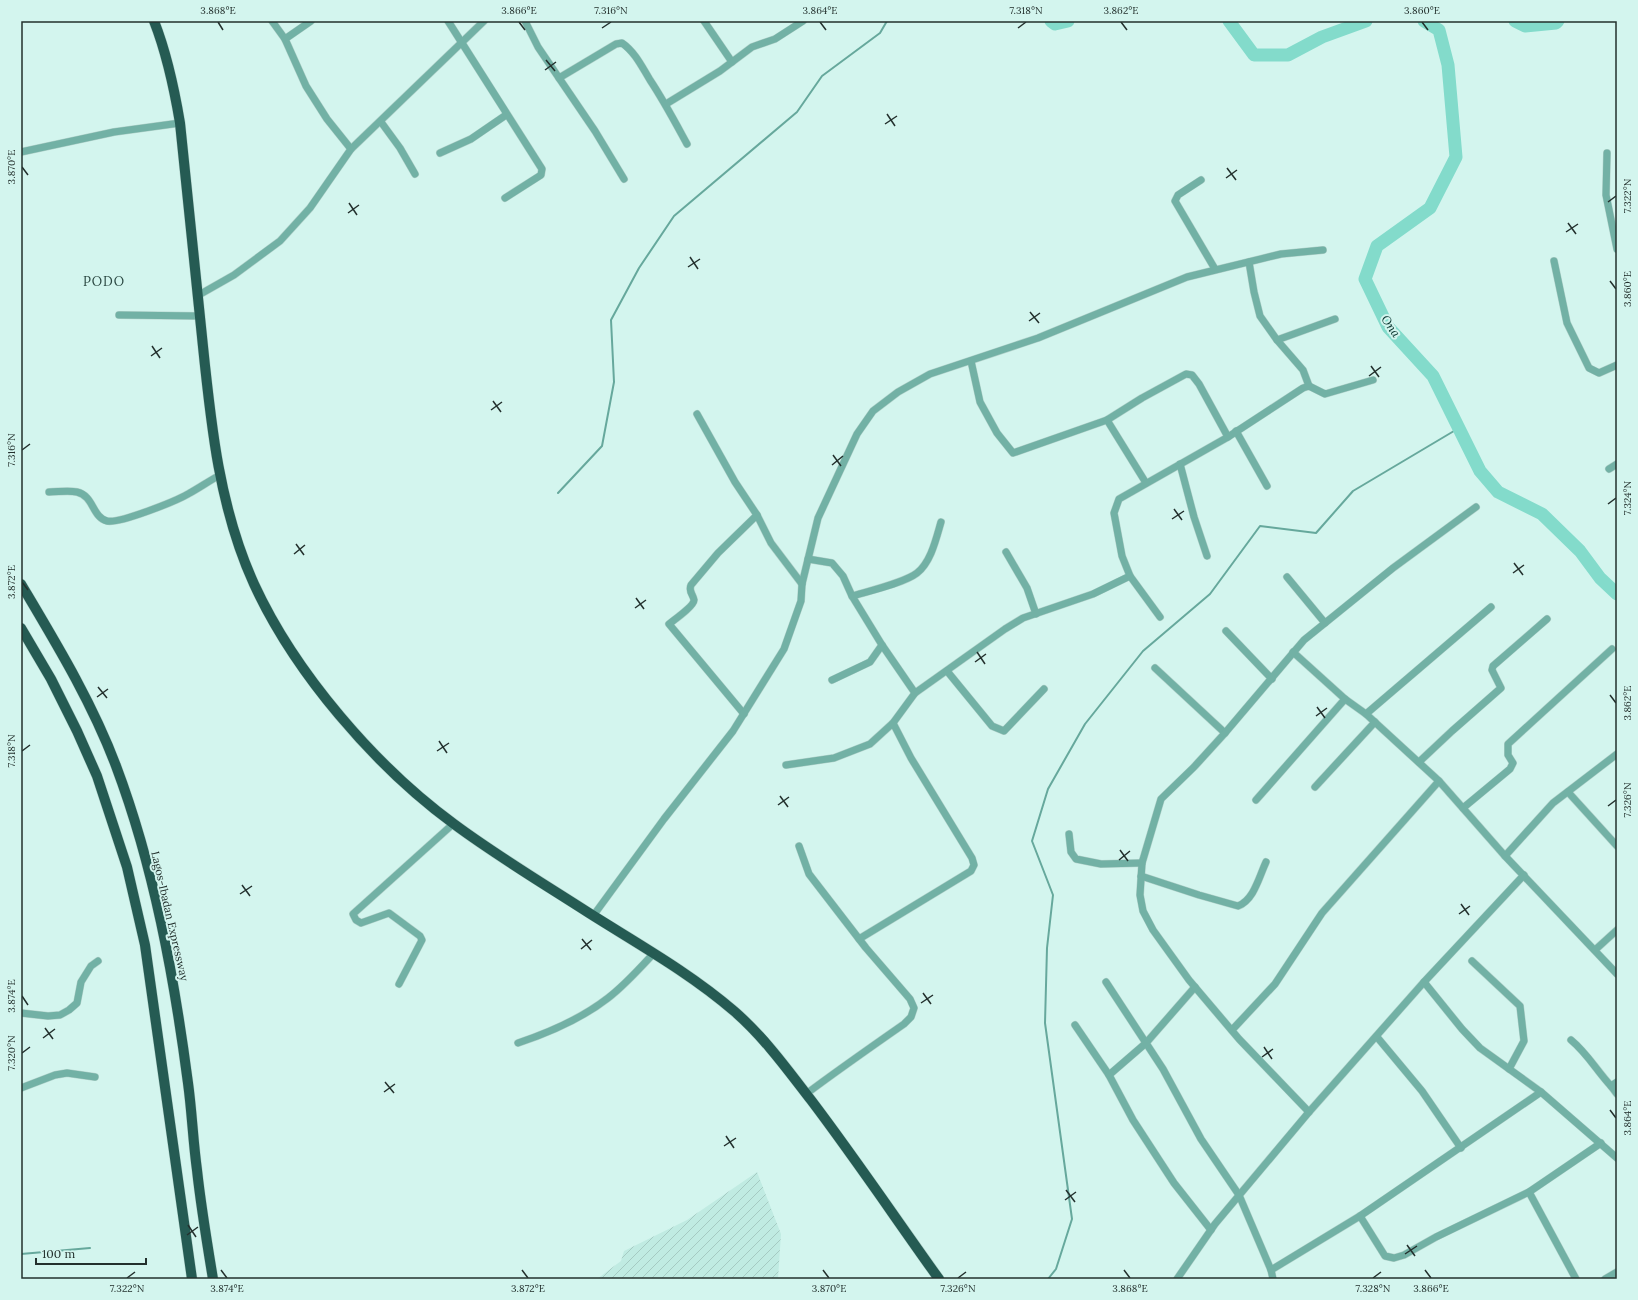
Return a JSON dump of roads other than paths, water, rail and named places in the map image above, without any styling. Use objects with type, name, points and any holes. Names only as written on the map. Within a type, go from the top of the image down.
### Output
[{"type":"highway","points":[[154,21],[165,49],[174,86],[180,123],[206,379],[220,475],[236,538],[253,582],[269,612],[295,654],[327,699],[369,749],[391,771],[453,824],[712,992],[751,1026],[806,1094],[939,1279]]},
{"type":"highway","name":"Lagos-Ibadan Expressway","points":[[21,584],[70,668],[106,741],[125,790],[143,852],[174,986],[188,1085],[197,1172],[214,1279]]},
{"type":"highway","points":[[21,628],[51,679],[77,731],[97,776],[127,867],[145,945],[192,1279]]},
{"type":"street","points":[[272,21],[285,39],[306,86],[326,119],[351,149]]},
{"type":"street","points":[[285,39],[311,21]]},
{"type":"street","points":[[448,21],[542,169],[541,175],[505,198]]},
{"type":"street","points":[[197,296],[234,275],[280,241],[310,208],[351,149],[381,122],[484,21]]},
{"type":"street","points":[[525,21],[538,47],[595,131],[624,179]]},
{"type":"street","points":[[704,21],[732,62]]},
{"type":"street","points":[[666,104],[732,62],[752,47],[775,39],[803,21]]},
{"type":"street","points":[[559,78],[616,44],[622,43],[637,59],[666,104],[687,144]]},
{"type":"street","points":[[440,153],[471,139],[506,114]]},
{"type":"street","points":[[381,122],[400,148],[415,174]]},
{"type":"street","points":[[21,152],[114,132],[180,123]]},
{"type":"street","points":[[1607,153],[1606,195],[1616,230],[1617,249]]},
{"type":"street","points":[[1201,180],[1178,195],[1175,201],[1215,270]]},
{"type":"street","points":[[594,916],[664,819],[733,731],[784,649],[801,601],[802,584],[818,518],[857,434],[873,411],[898,392],[930,374],[1038,338],[1187,277],[1281,254],[1323,250]]},
{"type":"street","points":[[1554,261],[1567,323],[1589,368],[1599,372],[1617,365]]},
{"type":"street","points":[[1249,262],[1257,308],[1260,316],[1277,340],[1303,370],[1309,386],[1325,394],[1373,380]]},
{"type":"street","points":[[119,315],[200,316]]},
{"type":"street","points":[[1277,340],[1335,319]]},
{"type":"street","points":[[971,361],[980,402],[997,433],[1013,454],[1107,420],[1142,398],[1186,374],[1192,375],[1199,384],[1228,437]]},
{"type":"street","points":[[1160,617],[1130,576],[1122,556],[1114,513],[1119,499],[1228,437],[1295,392],[1309,386]]},
{"type":"street","points":[[697,414],[735,482],[757,515],[771,543],[802,584]]},
{"type":"street","points":[[1107,420],[1146,484]]},
{"type":"street","points":[[1236,431],[1267,486]]},
{"type":"street","points":[[1180,464],[1194,517],[1207,556]]},
{"type":"street","points":[[1609,469],[1617,464]]},
{"type":"street","points":[[49,492],[77,492],[90,499],[99,517],[107,521],[138,515],[187,495],[220,475]]},
{"type":"street","points":[[1309,1112],[1256,1057],[1195,987],[1153,930],[1143,911],[1140,895],[1142,863],[1161,799],[1194,767],[1272,679],[1304,640],[1393,568],[1476,507]]},
{"type":"street","points":[[744,714],[669,624],[692,605],[694,598],[690,587],[691,585],[718,553],[757,515]]},
{"type":"street","points":[[852,596],[910,578],[918,572],[935,543],[941,522]]},
{"type":"street","points":[[1006,552],[1027,588],[1036,614]]},
{"type":"street","points":[[808,559],[832,563],[843,576],[852,596],[882,645],[915,693]]},
{"type":"street","points":[[786,765],[834,758],[870,744],[893,723],[915,693],[1005,629],[1023,618],[1093,594],[1130,576]]},
{"type":"street","points":[[1286,577],[1325,623]]},
{"type":"street","points":[[1366,714],[1491,607]]},
{"type":"street","points":[[1419,762],[1501,688],[1492,670],[1493,666],[1547,619]]},
{"type":"street","points":[[1226,631],[1272,679]]},
{"type":"street","points":[[832,680],[870,662],[882,645]]},
{"type":"street","points":[[1463,808],[1510,769],[1513,763],[1508,755],[1508,744],[1612,648]]},
{"type":"street","points":[[1293,652],[1346,699],[1366,714],[1439,781],[1505,856],[1617,974]]},
{"type":"street","points":[[1155,668],[1224,733]]},
{"type":"street","points":[[947,671],[992,726],[1000,731],[1004,731],[1009,727],[1027,705],[1044,689]]},
{"type":"street","points":[[1256,800],[1346,699]]},
{"type":"street","points":[[1315,787],[1375,722]]},
{"type":"street","points":[[860,939],[971,871],[974,865],[972,858],[911,758],[893,723]]},
{"type":"street","points":[[1505,856],[1553,803],[1617,754]]},
{"type":"street","points":[[1232,1030],[1275,984],[1322,913],[1439,781]]},
{"type":"street","points":[[1568,792],[1617,846]]},
{"type":"street","points":[[399,984],[420,947],[422,940],[420,936],[392,914],[384,914],[361,924],[356,920],[353,914],[453,824]]},
{"type":"street","points":[[1069,834],[1071,852],[1076,859],[1101,864],[1142,863]]},
{"type":"street","points":[[799,846],[809,874],[910,999],[914,1008],[911,1016],[904,1024],[850,1061],[830,1078],[806,1094]]},
{"type":"street","points":[[1141,876],[1238,906],[1244,904],[1250,898],[1266,862]]},
{"type":"street","points":[[1177,1279],[1211,1230],[1309,1112],[1377,1037],[1424,982],[1524,875]]},
{"type":"street","points":[[1595,950],[1617,930]]},
{"type":"street","points":[[518,1043],[550,1032],[582,1015],[609,997],[654,953]]},
{"type":"street","points":[[1472,961],[1520,1006],[1522,1011],[1524,1041],[1509,1069]]},
{"type":"street","points":[[21,1013],[48,1016],[60,1014],[69,1010],[77,1003],[81,982],[91,966],[98,962]]},
{"type":"street","points":[[1106,982],[1164,1069],[1201,1139],[1239,1195],[1271,1270],[1273,1279]]},
{"type":"street","points":[[1424,982],[1462,1029],[1480,1048],[1541,1092],[1617,1158]]},
{"type":"street","points":[[1110,1075],[1146,1043],[1195,987]]},
{"type":"street","points":[[1075,1025],[1110,1075],[1133,1120],[1174,1183],[1211,1230]]},
{"type":"street","points":[[1377,1037],[1422,1091],[1461,1148]]},
{"type":"street","points":[[1571,1040],[1582,1049],[1593,1066],[1614,1084],[1617,1094]]},
{"type":"street","points":[[21,1088],[55,1075],[67,1073],[95,1077]]},
{"type":"street","points":[[1271,1270],[1360,1216],[1541,1092]]},
{"type":"street","points":[[1360,1216],[1385,1256],[1394,1258],[1404,1255],[1436,1237],[1529,1192],[1601,1143]]},
{"type":"street","points":[[1529,1192],[1576,1279]]},
{"type":"street","points":[[1605,1279],[1617,1272]]},
{"type":"waterway","points":[[558,493],[602,446],[614,382],[611,320],[639,268],[674,216],[797,112],[822,76],[880,33],[887,21]]},
{"type":"waterway","name":"Ona","points":[[1051,21],[1055,24],[1068,21]]},
{"type":"waterway","name":"Ona","points":[[1229,21],[1254,55],[1288,55],[1322,37],[1366,21]]},
{"type":"waterway","name":"Ona","points":[[1424,21],[1439,30],[1448,65],[1456,157],[1430,208],[1377,246],[1365,279],[1388,327],[1433,376],[1480,471],[1498,492],[1542,514],[1580,551],[1600,578],[1617,594]]},
{"type":"waterway","points":[[1515,21],[1525,26],[1556,23],[1558,21]]},
{"type":"waterway","points":[[1048,1279],[1056,1269],[1072,1219],[1045,1023],[1047,948],[1053,895],[1032,841],[1048,789],[1085,724],[1143,651],[1210,594],[1260,526],[1316,533],[1353,491],[1459,428]]},
{"type":"waterway","points":[[21,1254],[90,1248]]},
{"type":"district","name":"PODO","points":[[104,281]]}]
